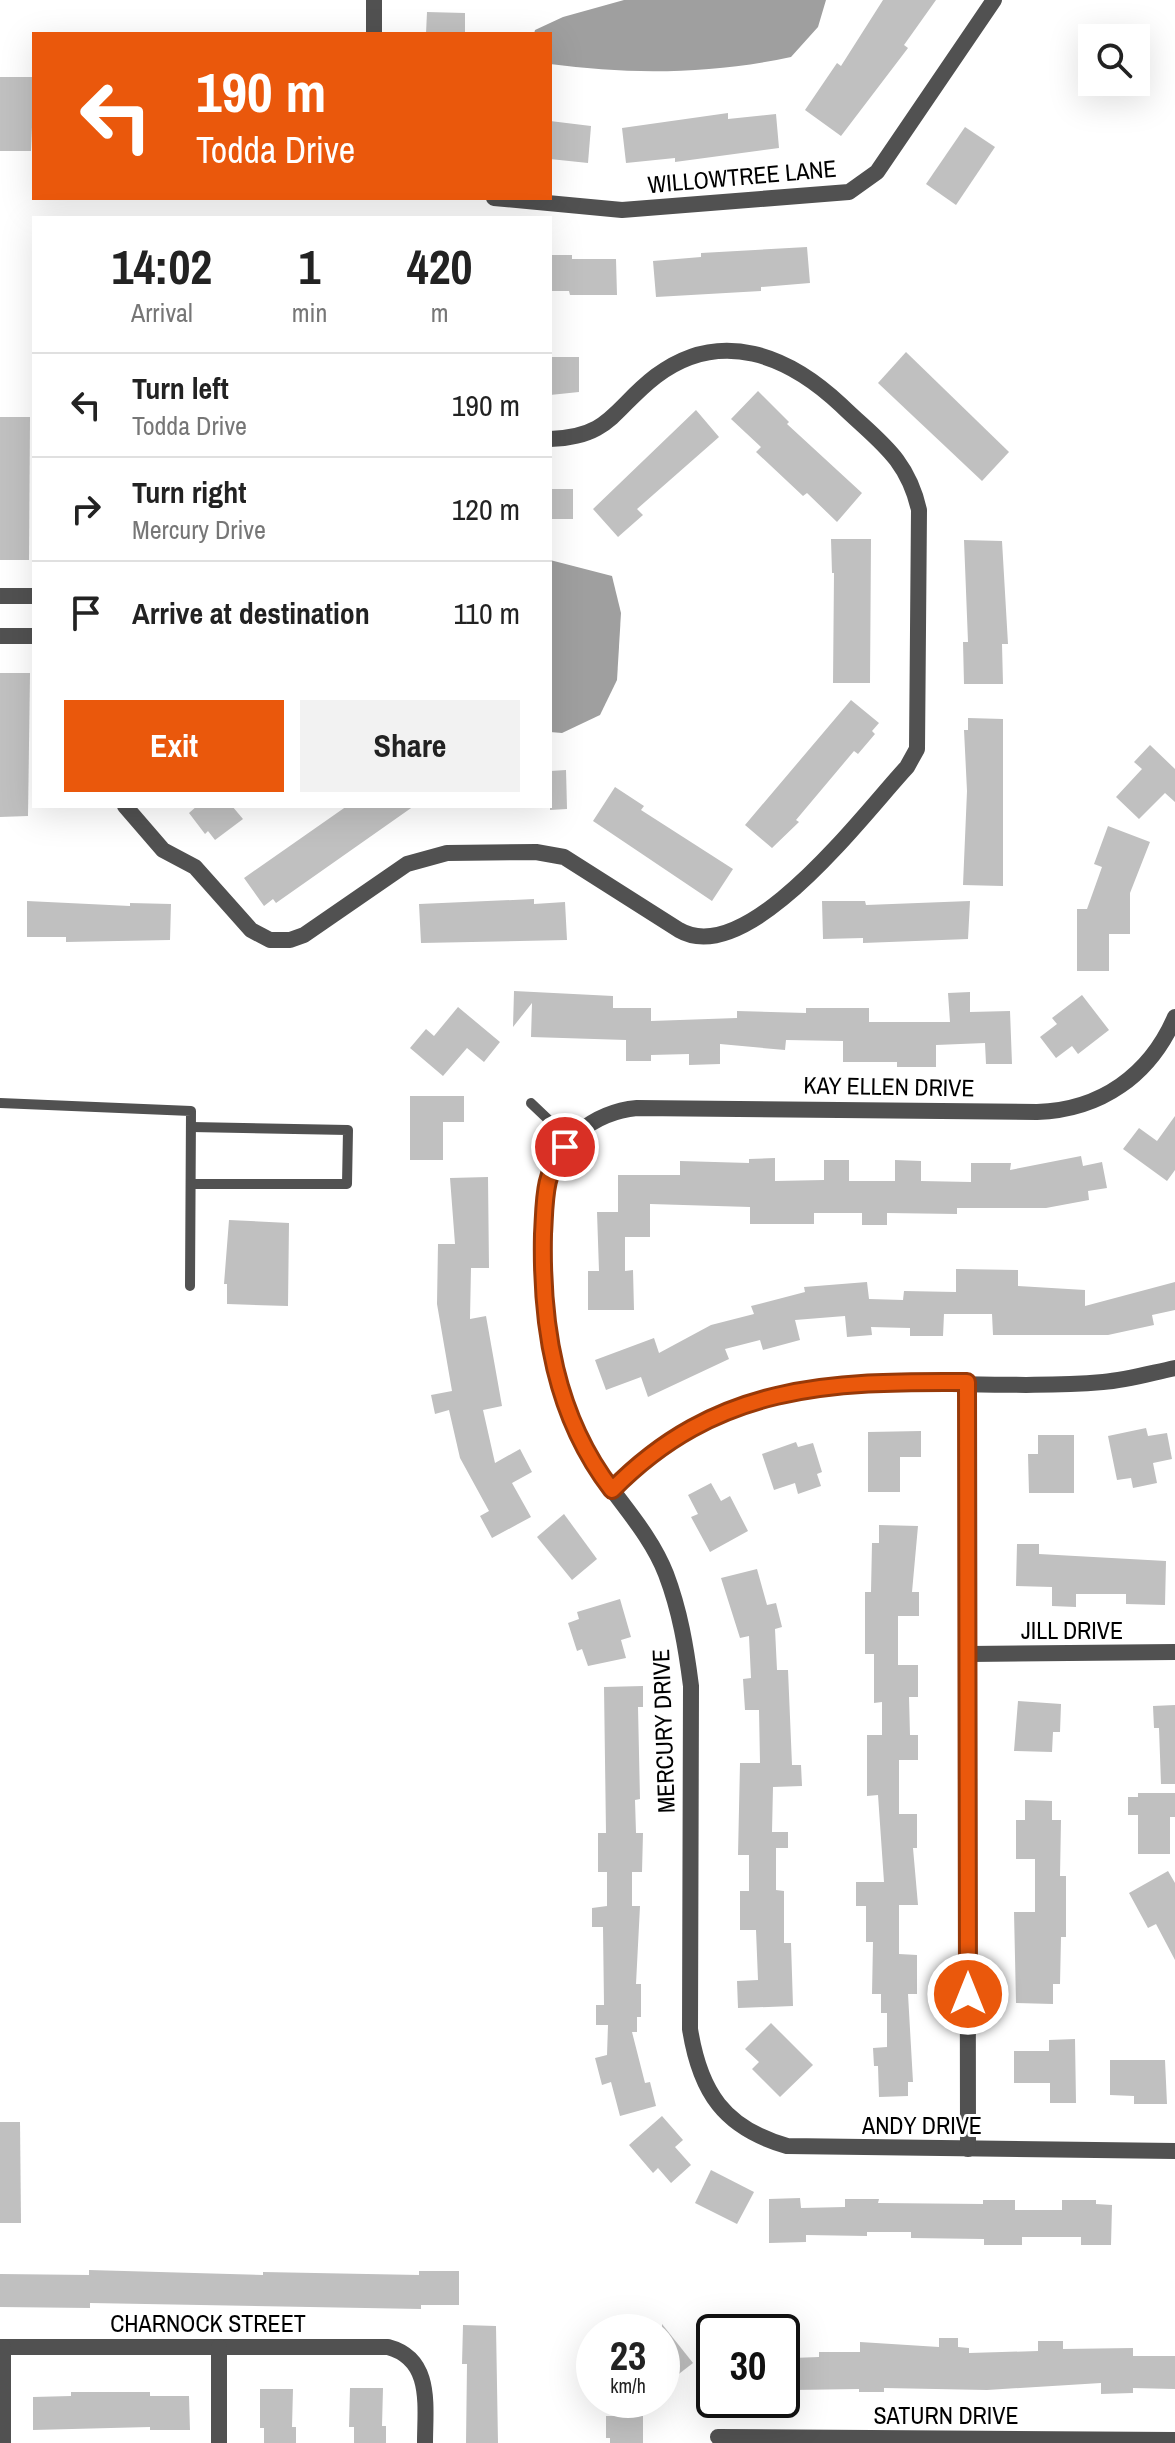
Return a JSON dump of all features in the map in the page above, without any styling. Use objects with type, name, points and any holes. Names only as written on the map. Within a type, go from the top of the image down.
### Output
[{"type":"street","points":[[374,0],[374,32]]},
{"type":"street","name":"WILLOWTREE LANE","points":[[517,200],[630,210],[849,192],[877,172],[994,0]]},
{"type":"street","points":[[127,808],[163,850],[195,867],[251,930],[270,940],[290,940],[304,935],[397,870],[423,857],[447,853],[506,852],[564,857],[685,934],[712,939],[733,932],[785,899],[915,754],[919,510],[914,486],[898,460],[817,381],[792,366],[765,356],[726,352],[697,357],[654,378],[600,429],[577,437],[552,439]]},
{"type":"street","points":[[0,596],[32,596]]},
{"type":"street","points":[[0,636],[32,636]]},
{"type":"street","name":"KAY ELLEN DRIVE","points":[[571,1141],[584,1127],[605,1115],[637,1108],[1068,1109],[1106,1096],[1122,1086],[1170,1041],[1175,1017]]},
{"type":"street","name":"MERCURY DRIVE","points":[[571,1141],[553,1163],[545,1191],[543,1305],[552,1365],[568,1412],[585,1448],[647,1538],[665,1572],[687,1647],[691,1686],[690,2029],[699,2073]]},
{"type":"street","points":[[612,1490],[672,1441],[724,1413],[770,1397],[837,1384],[1107,1382],[1175,1368]]},
{"type":"street","points":[[967,1382],[968,2149]]},
{"type":"street","name":"JILL DRIVE","points":[[969,1654],[1175,1652]]},
{"type":"street","name":"ANDY DRIVE","points":[[699,2073],[708,2091],[734,2121],[750,2132],[787,2146],[1175,2151]]},
{"type":"street","points":[[2,2347],[3,2443]]},
{"type":"street","name":"CHARNOCK STREET","points":[[2,2347],[388,2347],[413,2360],[425,2389],[425,2443]]},
{"type":"street","points":[[219,2347],[219,2443]]},
{"type":"street","name":"SATURN DRIVE","points":[[718,2437],[1175,2440]]},
{"type":"lane","points":[[0,1103],[191,1111],[190,1286]]},
{"type":"lane","points":[[531,1103],[571,1141]]},
{"type":"lane","points":[[191,1127],[348,1130],[347,1184],[191,1184]]},
{"type":"shaded area","points":[[624,0],[826,0],[818,27],[791,57],[701,70],[610,70],[552,64],[552,32],[534,32],[563,17]]},
{"type":"shaded area","points":[[552,561],[612,576],[621,613],[617,680],[600,715],[562,733],[552,732]]},
{"type":"building","points":[[883,0],[936,0],[904,45],[908,48],[841,136],[805,110],[837,63],[841,66]]},
{"type":"building","points":[[427,12],[465,13],[465,32],[426,32]]},
{"type":"building","points":[[0,77],[32,77],[31,151],[0,151]]},
{"type":"building","points":[[728,113],[728,119],[776,114],[779,148],[675,162],[675,158],[626,163],[622,128]]},
{"type":"building","points":[[552,121],[591,126],[588,163],[552,159]]},
{"type":"building","points":[[965,127],[995,147],[956,205],[926,184]]},
{"type":"building","points":[[807,247],[810,283],[761,287],[761,291],[656,297],[653,261],[701,257],[701,253]]},
{"type":"building","points":[[552,255],[572,255],[572,259],[616,259],[617,295],[570,295],[569,291],[552,291]]},
{"type":"building","points":[[906,352],[1009,452],[982,481],[878,383]]},
{"type":"building","points":[[552,357],[579,357],[579,392],[552,395]]},
{"type":"building","points":[[758,391],[789,422],[787,424],[862,493],[837,522],[807,493],[803,496],[756,452],[761,447],[731,419]]},
{"type":"building","points":[[696,410],[719,437],[637,509],[643,515],[618,537],[593,509]]},
{"type":"building","points":[[0,417],[30,417],[29,560],[0,560]]},
{"type":"building","points":[[552,489],[573,489],[573,519],[552,519]]},
{"type":"building","points":[[831,539],[871,539],[870,683],[833,683],[834,573]]},
{"type":"building","points":[[964,540],[1002,541],[1008,644],[1002,644],[1003,684],[964,684],[963,642],[968,642]]},
{"type":"building","points":[[0,673],[30,673],[28,816],[0,817]]},
{"type":"building","points":[[851,700],[879,723],[872,731],[875,734],[858,754],[854,751],[796,820],[799,822],[772,848],[745,825]]},
{"type":"building","points":[[968,718],[1003,719],[1003,886],[963,885],[967,791],[964,730],[968,730]]},
{"type":"building","points":[[1150,745],[1175,769],[1175,802],[1165,793],[1139,819],[1116,797],[1142,769],[1134,762]]},
{"type":"building","points":[[566,770],[567,809],[550,810],[552,771]]},
{"type":"building","points":[[615,787],[644,806],[641,810],[733,869],[712,901],[593,821]]},
{"type":"building","points":[[195,808],[234,808],[243,819],[215,840],[208,831],[205,834],[189,813]]},
{"type":"building","points":[[344,808],[411,808],[276,903],[273,899],[264,906],[244,878]]},
{"type":"building","points":[[1108,826],[1150,842],[1130,893],[1130,934],[1109,934],[1109,971],[1077,971],[1077,909],[1087,909],[1102,867],[1094,864]]},
{"type":"building","points":[[534,899],[534,904],[565,902],[567,940],[421,943],[419,904]]},
{"type":"building","points":[[27,901],[130,906],[130,903],[171,904],[170,940],[66,942],[66,937],[27,937]]},
{"type":"building","points":[[822,901],[865,901],[866,905],[970,901],[968,939],[863,943],[863,938],[823,939]]},
{"type":"building","points":[[514,991],[613,996],[613,1008],[651,1008],[651,1021],[737,1018],[737,1011],[806,1013],[806,1008],[869,1008],[869,1022],[950,1022],[948,993],[970,992],[970,1012],[1010,1011],[1012,1064],[986,1064],[985,1043],[936,1045],[936,1067],[897,1067],[897,1062],[843,1062],[843,1041],[786,1040],[785,1050],[720,1044],[720,1064],[689,1065],[689,1054],[651,1055],[651,1061],[626,1061],[626,1040],[531,1037],[532,1003],[513,1027]]},
{"type":"building","points":[[1082,995],[1109,1030],[1078,1054],[1072,1046],[1056,1058],[1040,1037],[1057,1024],[1052,1018]]},
{"type":"building","points":[[458,1007],[500,1042],[484,1062],[467,1048],[443,1076],[410,1048],[426,1029],[434,1036]]},
{"type":"building","points":[[410,1096],[464,1096],[464,1122],[443,1122],[443,1160],[410,1160]]},
{"type":"building","points":[[1175,1116],[1175,1170],[1167,1181],[1123,1149],[1139,1128],[1157,1141]]},
{"type":"building","points":[[1081,1156],[1083,1166],[1102,1162],[1107,1188],[1088,1191],[1089,1200],[1046,1208],[957,1208],[957,1214],[887,1213],[887,1225],[862,1225],[862,1213],[814,1213],[814,1224],[750,1224],[750,1207],[650,1204],[650,1237],[625,1237],[625,1271],[633,1270],[634,1310],[588,1310],[588,1271],[599,1271],[597,1212],[618,1212],[618,1175],[680,1175],[680,1161],[749,1163],[749,1159],[775,1158],[775,1181],[824,1180],[824,1160],[849,1160],[849,1181],[895,1181],[895,1160],[921,1161],[921,1181],[971,1182],[971,1163],[1011,1163],[1010,1170]]},
{"type":"building","points":[[488,1177],[489,1268],[471,1268],[470,1319],[486,1316],[502,1406],[483,1410],[495,1463],[520,1449],[532,1472],[512,1483],[531,1517],[492,1538],[480,1516],[489,1511],[460,1458],[449,1410],[435,1414],[431,1395],[452,1391],[437,1304],[438,1244],[455,1244],[450,1178]]},
{"type":"building","points":[[229,1220],[289,1223],[288,1306],[227,1304],[227,1284],[224,1284]]},
{"type":"building","points":[[956,1269],[1018,1270],[1018,1286],[1085,1290],[1085,1306],[1175,1282],[1175,1310],[1152,1315],[1154,1325],[1108,1335],[993,1335],[992,1314],[944,1314],[943,1336],[910,1336],[910,1328],[871,1327],[872,1335],[847,1337],[845,1316],[795,1320],[800,1340],[763,1350],[760,1340],[725,1349],[729,1359],[648,1397],[641,1377],[606,1390],[595,1360],[654,1338],[659,1353],[711,1325],[754,1314],[751,1306],[805,1292],[804,1287],[867,1282],[869,1299],[903,1300],[904,1291],[956,1292]]},
{"type":"building","points":[[1146,1428],[1148,1436],[1167,1433],[1172,1459],[1153,1463],[1157,1483],[1133,1488],[1131,1478],[1117,1480],[1108,1436]]},
{"type":"building","points":[[921,1431],[921,1457],[900,1457],[900,1492],[868,1492],[868,1432]]},
{"type":"building","points":[[1038,1435],[1074,1435],[1074,1493],[1029,1493],[1028,1454],[1038,1454]]},
{"type":"building","points":[[796,1442],[798,1447],[813,1443],[822,1472],[817,1474],[821,1486],[798,1494],[795,1483],[774,1490],[762,1454]]},
{"type":"building","points":[[711,1483],[721,1501],[730,1496],[748,1531],[710,1552],[691,1517],[698,1514],[688,1495]]},
{"type":"building","points":[[564,1514],[597,1559],[572,1580],[537,1537]]},
{"type":"building","points":[[879,1525],[918,1526],[912,1592],[919,1592],[919,1616],[898,1616],[898,1665],[918,1665],[918,1697],[909,1697],[910,1735],[918,1735],[918,1760],[899,1760],[899,1814],[917,1814],[917,1848],[913,1848],[918,1905],[899,1905],[899,1954],[917,1955],[917,1994],[908,1994],[913,2082],[908,2082],[908,2096],[879,2097],[878,2066],[874,2066],[873,2048],[887,2047],[887,2013],[881,2013],[881,1994],[872,1994],[873,1942],[866,1942],[866,1906],[856,1906],[856,1882],[884,1882],[878,1795],[867,1796],[867,1735],[882,1735],[882,1702],[874,1703],[874,1654],[865,1654],[865,1592],[871,1592],[872,1543],[879,1543]]},
{"type":"building","points":[[1017,1544],[1039,1544],[1039,1554],[1166,1561],[1165,1605],[1126,1604],[1126,1594],[1076,1594],[1076,1607],[1052,1606],[1052,1587],[1016,1586]]},
{"type":"building","points":[[757,1569],[767,1605],[776,1603],[782,1627],[775,1629],[777,1670],[788,1670],[792,1765],[801,1765],[802,1786],[773,1787],[772,1832],[788,1832],[788,1848],[776,1848],[776,1890],[784,1891],[784,1943],[791,1943],[793,2006],[738,2008],[737,1981],[758,1980],[756,1930],[740,1930],[740,1891],[749,1891],[749,1855],[738,1855],[740,1763],[760,1763],[759,1710],[745,1710],[743,1679],[751,1678],[749,1636],[740,1638],[721,1578]]},
{"type":"building","points":[[620,1599],[631,1637],[621,1640],[626,1658],[588,1666],[582,1649],[577,1651],[568,1623],[579,1619],[577,1612]]},
{"type":"building","points":[[643,1686],[643,1707],[638,1707],[640,1799],[635,1800],[636,1833],[643,1833],[642,1872],[632,1872],[632,1906],[640,1906],[636,1984],[641,1984],[641,2017],[637,2017],[637,2032],[632,2032],[645,2083],[650,2082],[656,2106],[620,2116],[611,2082],[602,2085],[595,2058],[607,2055],[608,2025],[596,2025],[596,2005],[604,2005],[603,1927],[592,1927],[592,1908],[607,1906],[607,1872],[598,1872],[598,1833],[606,1833],[604,1687]]},
{"type":"building","points":[[1018,1701],[1061,1704],[1060,1732],[1053,1732],[1052,1752],[1014,1751]]},
{"type":"building","points":[[1175,1705],[1175,1784],[1161,1784],[1159,1728],[1154,1728],[1153,1706]]},
{"type":"building","points":[[1138,1793],[1175,1793],[1175,1817],[1170,1817],[1170,1854],[1138,1854],[1138,1815],[1128,1815],[1128,1797],[1138,1797]]},
{"type":"building","points":[[1025,1800],[1052,1801],[1052,1820],[1061,1820],[1060,1876],[1066,1876],[1066,1937],[1061,1937],[1060,1984],[1053,1984],[1053,2004],[1016,2003],[1014,1912],[1035,1912],[1035,1859],[1016,1859],[1016,1820],[1025,1820]]},
{"type":"building","points":[[1168,1871],[1175,1883],[1175,1960],[1156,1924],[1148,1928],[1129,1893]]},
{"type":"building","points":[[771,2023],[813,2065],[780,2097],[752,2069],[759,2062],[745,2049]]},
{"type":"building","points":[[1075,2039],[1076,2103],[1050,2103],[1050,2083],[1014,2083],[1014,2051],[1049,2051],[1049,2040]]},
{"type":"building","points":[[1110,2060],[1165,2060],[1167,2104],[1134,2104],[1134,2096],[1110,2095]]},
{"type":"building","points":[[662,2116],[683,2140],[675,2147],[691,2165],[671,2183],[658,2168],[653,2173],[629,2145]]},
{"type":"building","points":[[0,2122],[20,2122],[21,2223],[0,2223]]},
{"type":"building","points":[[711,2170],[754,2192],[737,2224],[695,2203]]},
{"type":"building","points":[[800,2198],[801,2208],[845,2207],[845,2199],[879,2199],[878,2203],[983,2204],[983,2200],[1015,2200],[1015,2210],[1062,2210],[1062,2200],[1096,2200],[1096,2204],[1112,2205],[1111,2245],[1081,2245],[1081,2237],[1022,2237],[1022,2245],[984,2245],[984,2239],[911,2238],[911,2232],[867,2232],[867,2236],[806,2235],[806,2242],[769,2243],[769,2199]]},
{"type":"building","points":[[89,2270],[263,2275],[263,2272],[419,2275],[419,2271],[459,2271],[459,2305],[421,2305],[421,2309],[90,2303],[90,2308],[0,2307],[0,2274],[89,2275]]},
{"type":"building","points":[[463,2325],[496,2326],[498,2443],[466,2443],[467,2364],[462,2364]]},
{"type":"building","points":[[939,2338],[958,2338],[958,2347],[969,2348],[969,2353],[1038,2351],[1038,2341],[1063,2341],[1063,2349],[1133,2348],[1133,2356],[1175,2356],[1175,2389],[1133,2388],[1133,2393],[1101,2394],[1101,2383],[987,2390],[800,2390],[800,2358],[819,2357],[819,2352],[860,2352],[860,2342],[939,2347]]},
{"type":"building","points":[[680,2347],[693,2363],[680,2373]]},
{"type":"building","points":[[350,2388],[383,2388],[382,2426],[386,2426],[386,2443],[354,2443],[354,2427],[349,2427]]},
{"type":"building","points":[[260,2389],[293,2389],[292,2427],[296,2427],[296,2443],[264,2443],[264,2428],[260,2428]]},
{"type":"building","points":[[71,2392],[150,2392],[150,2396],[189,2396],[190,2430],[150,2430],[150,2427],[33,2430],[33,2397],[71,2396]]},
{"type":"building","points":[[606,2418],[643,2418],[643,2443],[610,2443],[610,2438],[606,2438]]},
{"type":"route","points":[[565,1147],[553,1163],[545,1191],[542,1285],[548,1345],[568,1412],[585,1448],[612,1490],[672,1441],[724,1413],[770,1397],[837,1384],[967,1382],[968,1994]]}]
